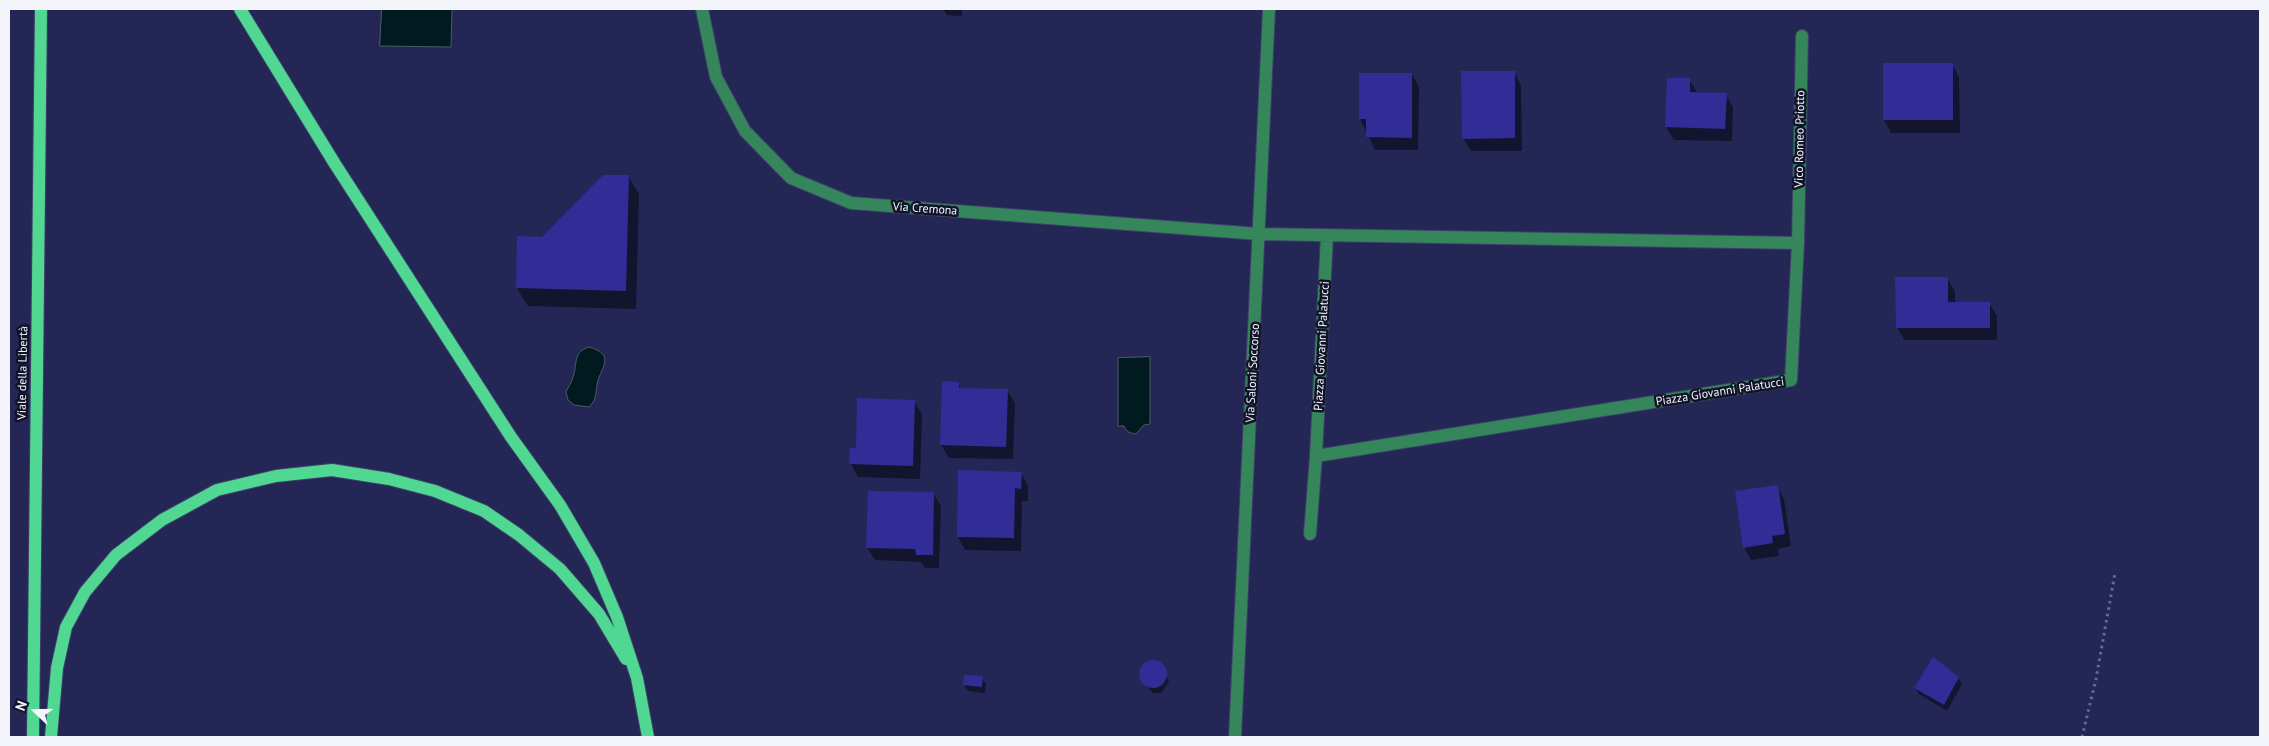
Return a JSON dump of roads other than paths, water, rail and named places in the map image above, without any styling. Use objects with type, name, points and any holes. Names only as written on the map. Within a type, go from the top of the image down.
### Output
[{"type":"main road","name":"Viale della Libertà","points":[[33,737],[41,9]]},
{"type":"main road","points":[[240,9],[335,164],[512,437],[560,505],[594,563],[617,617],[637,678],[648,737]]},
{"type":"main road","points":[[51,737],[57,668],[66,627],[85,592],[116,555],[162,520],[217,490],[276,476],[332,470],[388,479],[426,489],[484,511],[560,569],[599,614],[637,678]]},
{"type":"street","name":"Via Cremona","points":[[702,9],[716,77],[745,131],[791,178],[851,203],[1260,234]]},
{"type":"street","name":"Via Saloni Soccorso","points":[[1235,737],[1260,234],[1269,9]]},
{"type":"street","name":"Vico Romeo Priotto","points":[[1798,243],[1802,36]]},
{"type":"street","points":[[1260,234],[1798,243]]},
{"type":"street","name":"Piazza Giovanni Palatucci","points":[[1310,534],[1316,456],[1327,235]]},
{"type":"street","name":"Piazza Giovanni Palatucci","points":[[1316,456],[1791,380],[1798,243]]},
{"type":"water","points":[[382,9],[452,9],[451,47],[380,46]]},
{"type":"water","points":[[589,347],[603,354],[605,363],[598,379],[595,399],[589,407],[574,405],[568,400],[566,392],[572,379],[578,355]]},
{"type":"water","points":[[1150,357],[1150,424],[1144,425],[1134,434],[1127,431],[1124,426],[1118,426],[1118,358]]}]
